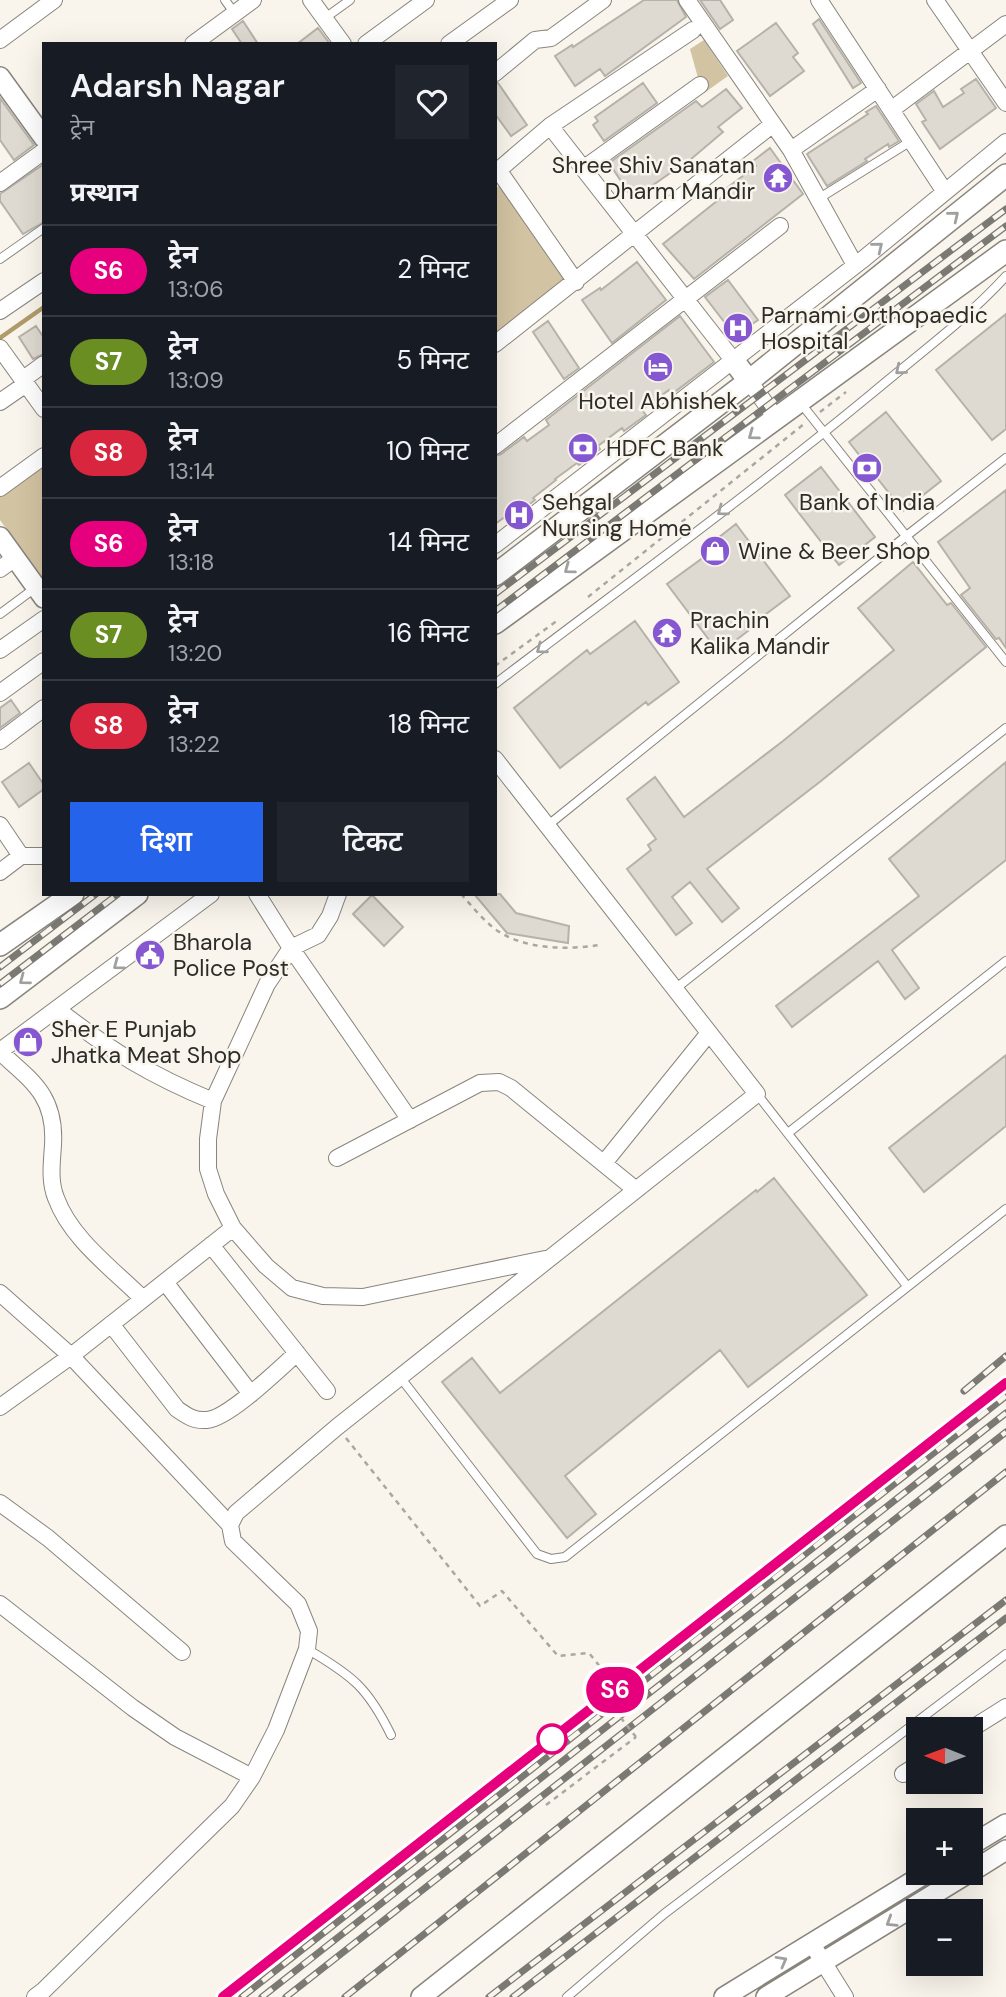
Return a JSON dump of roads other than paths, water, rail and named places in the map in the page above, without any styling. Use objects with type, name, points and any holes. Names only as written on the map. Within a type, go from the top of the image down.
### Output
[{"type":"main road","points":[[497,573],[749,381],[1006,175]]},
{"type":"main road","points":[[497,622],[1006,251]]},
{"type":"main road","points":[[733,360],[749,381]]},
{"type":"main road","points":[[0,945],[70,896]]},
{"type":"main road","points":[[0,998],[134,896]]},
{"type":"street","points":[[0,40],[54,0]]},
{"type":"street","points":[[195,42],[230,7],[253,0]]},
{"type":"street","points":[[311,0],[342,42]]},
{"type":"street","points":[[369,42],[426,0]]},
{"type":"street","points":[[452,42],[510,0]]},
{"type":"street","points":[[497,71],[535,40],[551,38],[603,0]]},
{"type":"street","points":[[819,0],[945,192]]},
{"type":"street","points":[[688,1],[791,150],[855,265]]},
{"type":"street","points":[[938,1],[1006,103]]},
{"type":"street","points":[[891,110],[1006,24]]},
{"type":"street","points":[[576,282],[497,172],[550,126],[693,30]]},
{"type":"street","points":[[0,77],[42,135]]},
{"type":"street","points":[[583,169],[700,85]]},
{"type":"street","points":[[791,150],[878,89]]},
{"type":"street","points":[[497,342],[635,236],[773,124]]},
{"type":"street","points":[[550,126],[733,360]]},
{"type":"street","points":[[497,543],[855,265],[1006,142]]},
{"type":"street","points":[[0,183],[42,152]]},
{"type":"street","points":[[497,444],[780,226]]},
{"type":"street","points":[[0,311],[42,282]]},
{"type":"street","points":[[0,348],[42,403]]},
{"type":"street","points":[[0,402],[42,366]]},
{"type":"street","points":[[749,381],[776,418]]},
{"type":"street","points":[[0,488],[42,457]]},
{"type":"street","points":[[0,537],[8,564],[40,593]]},
{"type":"street","points":[[0,650],[42,620]]},
{"type":"street","points":[[0,693],[42,662]]},
{"type":"street","points":[[0,741],[42,710]]},
{"type":"street","points":[[230,1525],[236,1513],[337,1427],[757,1094],[497,762]]},
{"type":"street","points":[[0,825],[21,856]]},
{"type":"street","points":[[0,872],[21,856],[42,856]]},
{"type":"street","points":[[143,1299],[84,1241],[63,1214],[55,1195],[51,1172],[53,1140],[50,1110],[39,1087],[0,1051],[208,896]]},
{"type":"street","points":[[258,896],[410,1120]]},
{"type":"street","points":[[337,896],[330,916],[318,935],[291,948],[267,984],[213,1101],[208,1139],[208,1169],[216,1195],[233,1228],[266,1266],[292,1288],[323,1296],[363,1297],[551,1258]]},
{"type":"street","points":[[57,1009],[100,1042],[138,1066],[168,1083],[213,1101]]},
{"type":"street","points":[[604,1163],[709,1033]]},
{"type":"street","points":[[337,1158],[480,1083],[499,1082],[536,1106],[636,1190]]},
{"type":"street","points":[[0,1406],[71,1356],[233,1228]]},
{"type":"street","points":[[211,1245],[327,1391]]},
{"type":"street","points":[[165,1282],[251,1394]]},
{"type":"street","points":[[0,1293],[71,1356],[230,1525],[233,1541],[298,1604],[309,1631],[307,1649],[276,1730],[252,1777],[232,1806],[35,1997]]},
{"type":"street","points":[[111,1324],[177,1409],[191,1419],[209,1420],[251,1394],[297,1353]]},
{"type":"street","points":[[0,1503],[48,1538],[182,1652]]},
{"type":"street","points":[[421,1997],[1006,1535]]},
{"type":"street","points":[[0,1604],[175,1737],[252,1777]]},
{"type":"street","points":[[984,1721],[1006,1707]]},
{"type":"street","points":[[983,1838],[1006,1824]]},
{"type":"street","points":[[983,1864],[1006,1850]]},
{"type":"street","points":[[724,1997],[907,1885]]},
{"type":"street","points":[[766,1997],[950,1885]]},
{"type":"street","points":[[812,1944],[845,1997]]},
{"type":"lane","points":[[324,18],[349,0]]},
{"type":"lane","points":[[818,199],[911,141]]},
{"type":"lane","points":[[0,258],[42,229]]},
{"type":"lane","points":[[990,293],[1006,276]]},
{"type":"lane","points":[[497,682],[824,433],[1006,282]]},
{"type":"lane","points":[[798,401],[1006,662]]},
{"type":"lane","points":[[547,826],[1006,458]]},
{"type":"lane","points":[[0,614],[40,593]]},
{"type":"lane","points":[[675,989],[1006,728]]},
{"type":"lane","points":[[788,1133],[1006,961]]},
{"type":"lane","points":[[757,1094],[907,1286]]},
{"type":"lane","points":[[400,1377],[537,1554],[551,1559],[565,1557],[1006,1209]]},
{"type":"lane","points":[[307,1649],[356,1681],[376,1704],[391,1735]]},
{"type":"lane","points":[[567,1997],[664,1914],[1006,1654]]},
{"type":"waterway","points":[[0,338],[42,308]]},
{"type":"railway","points":[[497,592],[1006,209]]},
{"type":"railway","points":[[497,609],[1006,226]]},
{"type":"railway","points":[[0,967],[93,896]]},
{"type":"railway","points":[[0,984],[115,896]]},
{"type":"railway","points":[[964,1391],[1006,1356]]},
{"type":"railway","points":[[223,1997],[1006,1383]]},
{"type":"railway","points":[[242,1997],[1006,1396]]},
{"type":"railway","points":[[262,1997],[1006,1413]]},
{"type":"railway","points":[[286,1997],[1006,1432]]},
{"type":"railway","points":[[345,1997],[1006,1472]]},
{"type":"railway","points":[[489,1997],[1006,1600]]},
{"type":"railway","points":[[513,1997],[1006,1618]]},
{"type":"train","name":"S6","points":[[223,1997],[1006,1383]]},
{"type":"place","name":"Shree Shiv Sanatan Dharm Mandir","points":[[778,178]]},
{"type":"place","name":"Parnami Orthopaedic Hospital","points":[[738,328]]},
{"type":"place","name":"Hotel Abhishek","points":[[658,367]]},
{"type":"place","name":"HDFC Bank","points":[[583,448]]},
{"type":"place","name":"Bank of India","points":[[867,468]]},
{"type":"place","name":"Sehgal Nursing Home","points":[[519,515]]},
{"type":"place","name":"Wine & Beer Shop","points":[[715,551]]},
{"type":"place","name":"Prachin Kalika Mandir","points":[[667,633]]},
{"type":"place","name":"Bharola Police Post","points":[[150,955]]},
{"type":"place","name":"Sher E Punjab Jhatka Meat Shop","points":[[28,1042]]}]
